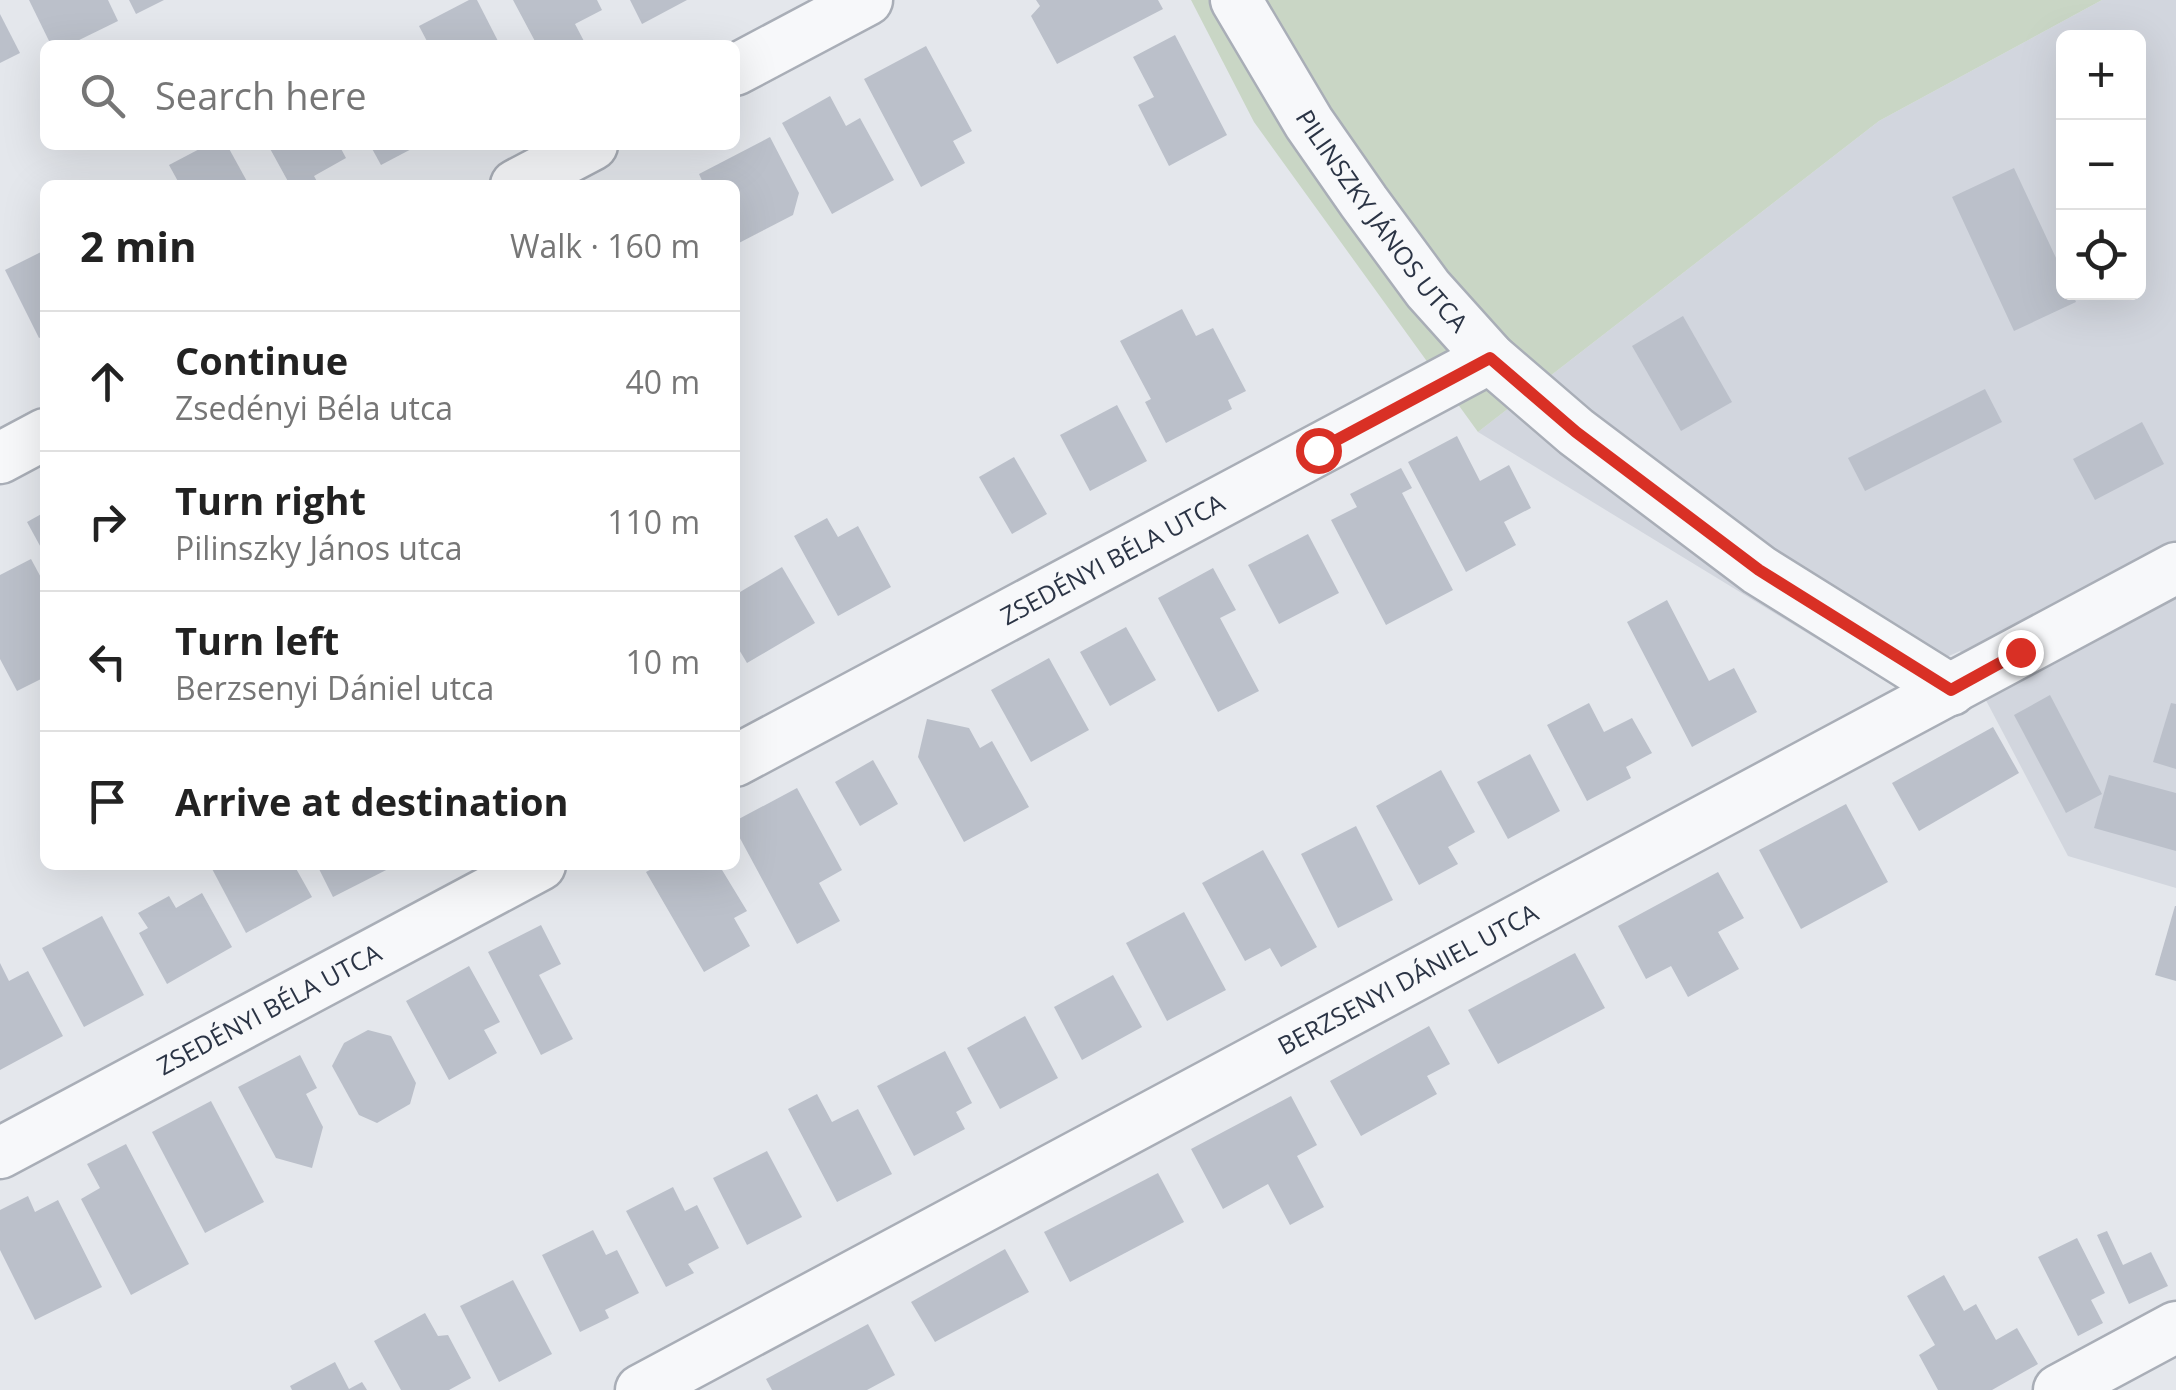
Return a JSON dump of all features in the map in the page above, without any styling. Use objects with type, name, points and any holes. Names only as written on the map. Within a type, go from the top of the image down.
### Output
[{"type":"street","points":[[740,67],[867,0]]},
{"type":"street","name":"PILINSZKY JÁNOS UTCA","points":[[1236,0],[1309,123],[1364,202],[1428,289],[1490,358],[1576,432],[1759,570],[1951,690]]},
{"type":"street","points":[[526,180],[582,150]]},
{"type":"street","name":"ZSEDÉNYI BÉLA UTCA","points":[[740,758],[1490,358]]},
{"type":"street","points":[[0,458],[40,437]]},
{"type":"street","name":"BERZSENYI DÁNIEL UTCA","points":[[640,1390],[1951,690],[2170,583]]},
{"type":"street","name":"ZSEDÉNYI BÉLA UTCA","points":[[0,1153],[531,870]]},
{"type":"street","points":[[2059,1390],[2176,1328]]},
{"type":"shaded area","points":[[2102,0],[2176,0],[2176,888],[2068,856],[1960,651],[1889,683],[1478,432],[1879,121]]},
{"type":"green space","points":[[1191,0],[2102,0],[1879,121],[1478,432],[1254,122]]},
{"type":"building","points":[[29,0],[108,0],[118,21],[79,40],[49,40]]},
{"type":"building","points":[[129,0],[164,0],[136,14]]},
{"type":"building","points":[[469,0],[477,0],[497,40],[426,40],[419,26]]},
{"type":"building","points":[[513,0],[597,0],[602,10],[575,24],[583,40],[534,40]]},
{"type":"building","points":[[630,0],[687,0],[642,24]]},
{"type":"building","points":[[1036,0],[1158,0],[1163,9],[1057,64],[1031,16],[1040,6]]},
{"type":"building","points":[[0,14],[20,53],[0,63]]},
{"type":"building","points":[[1175,35],[1227,135],[1169,166],[1138,105],[1154,97],[1133,57]]},
{"type":"building","points":[[926,46],[972,131],[953,141],[965,163],[921,187],[864,79]]},
{"type":"building","points":[[830,96],[846,126],[860,118],[894,180],[832,214],[782,123]]},
{"type":"building","points":[[770,137],[799,193],[793,215],[740,242],[740,180],[702,180],[699,174]]},
{"type":"building","points":[[198,150],[230,150],[246,180],[177,180],[169,165]]},
{"type":"building","points":[[271,150],[342,150],[346,158],[314,176],[316,180],[287,180]]},
{"type":"building","points":[[373,150],[410,150],[381,165]]},
{"type":"building","points":[[2014,168],[2056,258],[2056,300],[2076,302],[2014,331],[1952,197]]},
{"type":"building","points":[[40,252],[40,338],[39,338],[5,270]]},
{"type":"building","points":[[1182,309],[1196,336],[1213,328],[1246,391],[1228,400],[1232,409],[1166,443],[1145,402],[1151,399],[1120,341]]},
{"type":"building","points":[[1683,316],[1732,402],[1681,431],[1632,346]]},
{"type":"building","points":[[1985,389],[2002,422],[1865,491],[1848,458]]},
{"type":"building","points":[[1117,405],[1147,461],[1090,491],[1060,435]]},
{"type":"building","points":[[2142,422],[2164,464],[2095,500],[2073,459]]},
{"type":"building","points":[[1457,436],[1480,481],[1509,465],[1531,508],[1504,522],[1516,545],[1466,572],[1408,462]]},
{"type":"building","points":[[1014,457],[1047,514],[1012,534],[979,477]]},
{"type":"building","points":[[1401,468],[1412,488],[1402,493],[1453,590],[1386,625],[1331,520],[1357,507],[1350,494]]},
{"type":"building","points":[[40,515],[40,546],[27,522]]},
{"type":"building","points":[[827,518],[838,537],[858,526],[891,587],[838,616],[794,536]]},
{"type":"building","points":[[1308,534],[1339,593],[1279,624],[1248,565]]},
{"type":"building","points":[[31,559],[40,576],[40,680],[17,691],[0,659],[0,575]]},
{"type":"building","points":[[782,567],[815,623],[747,663],[740,651],[740,592]]},
{"type":"building","points":[[1213,568],[1236,610],[1220,618],[1259,691],[1218,712],[1158,598]]},
{"type":"building","points":[[1667,600],[1709,681],[1734,668],[1757,712],[1692,747],[1627,622]]},
{"type":"building","points":[[1126,627],[1156,680],[1110,706],[1080,652]]},
{"type":"building","points":[[1049,658],[1089,730],[1031,762],[991,690]]},
{"type":"building","points":[[2050,695],[2102,794],[2066,813],[2014,715]]},
{"type":"building","points":[[1589,703],[1604,732],[1632,718],[1652,753],[1626,767],[1631,778],[1587,801],[1547,725]]},
{"type":"building","points":[[2171,703],[2176,704],[2176,769],[2153,762]]},
{"type":"building","points":[[927,719],[969,728],[980,748],[992,741],[1029,807],[964,842],[918,757]]},
{"type":"building","points":[[1993,727],[2019,773],[1919,831],[1892,783]]},
{"type":"building","points":[[1530,754],[1560,811],[1508,839],[1477,782]]},
{"type":"building","points":[[873,760],[898,804],[860,826],[835,782]]},
{"type":"building","points":[[1441,770],[1475,832],[1448,847],[1458,864],[1419,885],[1376,806]]},
{"type":"building","points":[[2109,775],[2176,793],[2176,851],[2094,828]]},
{"type":"building","points":[[797,788],[842,870],[819,883],[840,921],[797,944],[740,838],[740,818]]},
{"type":"building","points":[[1846,804],[1888,882],[1801,929],[1759,850]]},
{"type":"building","points":[[1356,826],[1393,900],[1338,928],[1301,854]]},
{"type":"building","points":[[1263,850],[1317,947],[1281,967],[1270,948],[1245,961],[1202,883]]},
{"type":"building","points":[[213,870],[297,870],[312,897],[246,933]]},
{"type":"building","points":[[320,870],[386,870],[333,897]]},
{"type":"building","points":[[722,870],[747,911],[734,918],[750,946],[704,972],[646,872]]},
{"type":"building","points":[[1718,872],[1744,918],[1718,932],[1739,969],[1688,997],[1671,966],[1646,979],[1618,926]]},
{"type":"building","points":[[202,893],[232,947],[167,984],[139,933],[148,928],[138,913],[169,896],[176,908]]},
{"type":"building","points":[[2176,906],[2176,981],[2155,975]]},
{"type":"building","points":[[1184,912],[1226,990],[1167,1021],[1126,943]]},
{"type":"building","points":[[102,916],[144,995],[84,1027],[42,948]]},
{"type":"building","points":[[541,925],[561,964],[539,975],[573,1039],[541,1055],[488,952]]},
{"type":"building","points":[[1575,953],[1605,1008],[1498,1064],[1468,1010]]},
{"type":"building","points":[[0,963],[9,981],[28,971],[63,1036],[0,1070]]},
{"type":"building","points":[[469,966],[500,1022],[484,1030],[497,1053],[449,1080],[406,1001]]},
{"type":"building","points":[[1113,975],[1142,1027],[1082,1060],[1054,1007]]},
{"type":"building","points":[[1025,1016],[1058,1078],[1000,1109],[967,1048]]},
{"type":"building","points":[[1429,1026],[1450,1064],[1427,1076],[1437,1094],[1361,1136],[1330,1081]]},
{"type":"building","points":[[368,1030],[391,1036],[416,1083],[410,1104],[377,1123],[359,1115],[332,1066],[344,1043]]},
{"type":"building","points":[[945,1051],[972,1103],[956,1112],[965,1129],[914,1156],[877,1086]]},
{"type":"building","points":[[300,1055],[317,1088],[306,1094],[323,1127],[312,1168],[276,1158],[238,1087]]},
{"type":"building","points":[[817,1094],[832,1122],[858,1109],[892,1174],[837,1202],[788,1109]]},
{"type":"building","points":[[1291,1096],[1317,1145],[1297,1156],[1324,1207],[1290,1225],[1268,1184],[1223,1209],[1191,1149]]},
{"type":"building","points":[[211,1101],[264,1202],[205,1233],[152,1132]]},
{"type":"building","points":[[126,1144],[189,1264],[131,1295],[81,1199],[100,1188],[87,1164]]},
{"type":"building","points":[[767,1151],[802,1217],[747,1245],[713,1178]]},
{"type":"building","points":[[1158,1173],[1184,1222],[1070,1282],[1044,1232]]},
{"type":"building","points":[[673,1187],[685,1211],[697,1205],[719,1248],[688,1264],[694,1273],[666,1287],[626,1211]]},
{"type":"building","points":[[28,1196],[35,1212],[58,1200],[102,1287],[35,1320],[0,1250],[0,1210]]},
{"type":"building","points":[[593,1230],[606,1255],[617,1250],[639,1293],[605,1310],[609,1318],[580,1332],[542,1255]]},
{"type":"building","points":[[2107,1231],[2123,1265],[2151,1252],[2168,1286],[2129,1304],[2097,1235]]},
{"type":"building","points":[[2077,1238],[2105,1293],[2091,1300],[2103,1323],[2078,1336],[2038,1257]]},
{"type":"building","points":[[1005,1249],[1029,1292],[935,1342],[911,1302]]},
{"type":"building","points":[[1944,1275],[1964,1311],[1976,1304],[1996,1340],[2017,1328],[2038,1364],[1992,1390],[1938,1390],[1919,1355],[1935,1345],[1907,1296]]},
{"type":"building","points":[[513,1280],[552,1354],[499,1382],[460,1306]]},
{"type":"building","points":[[425,1313],[438,1336],[448,1335],[471,1378],[449,1390],[401,1390],[374,1341]]},
{"type":"building","points":[[868,1324],[895,1375],[867,1390],[772,1390],[766,1379]]},
{"type":"building","points":[[335,1362],[349,1389],[362,1382],[367,1390],[292,1390],[290,1386]]},
{"type":"route","points":[[1318,450],[1490,358],[1576,432],[1759,570],[1951,690],[2020,652]]}]
